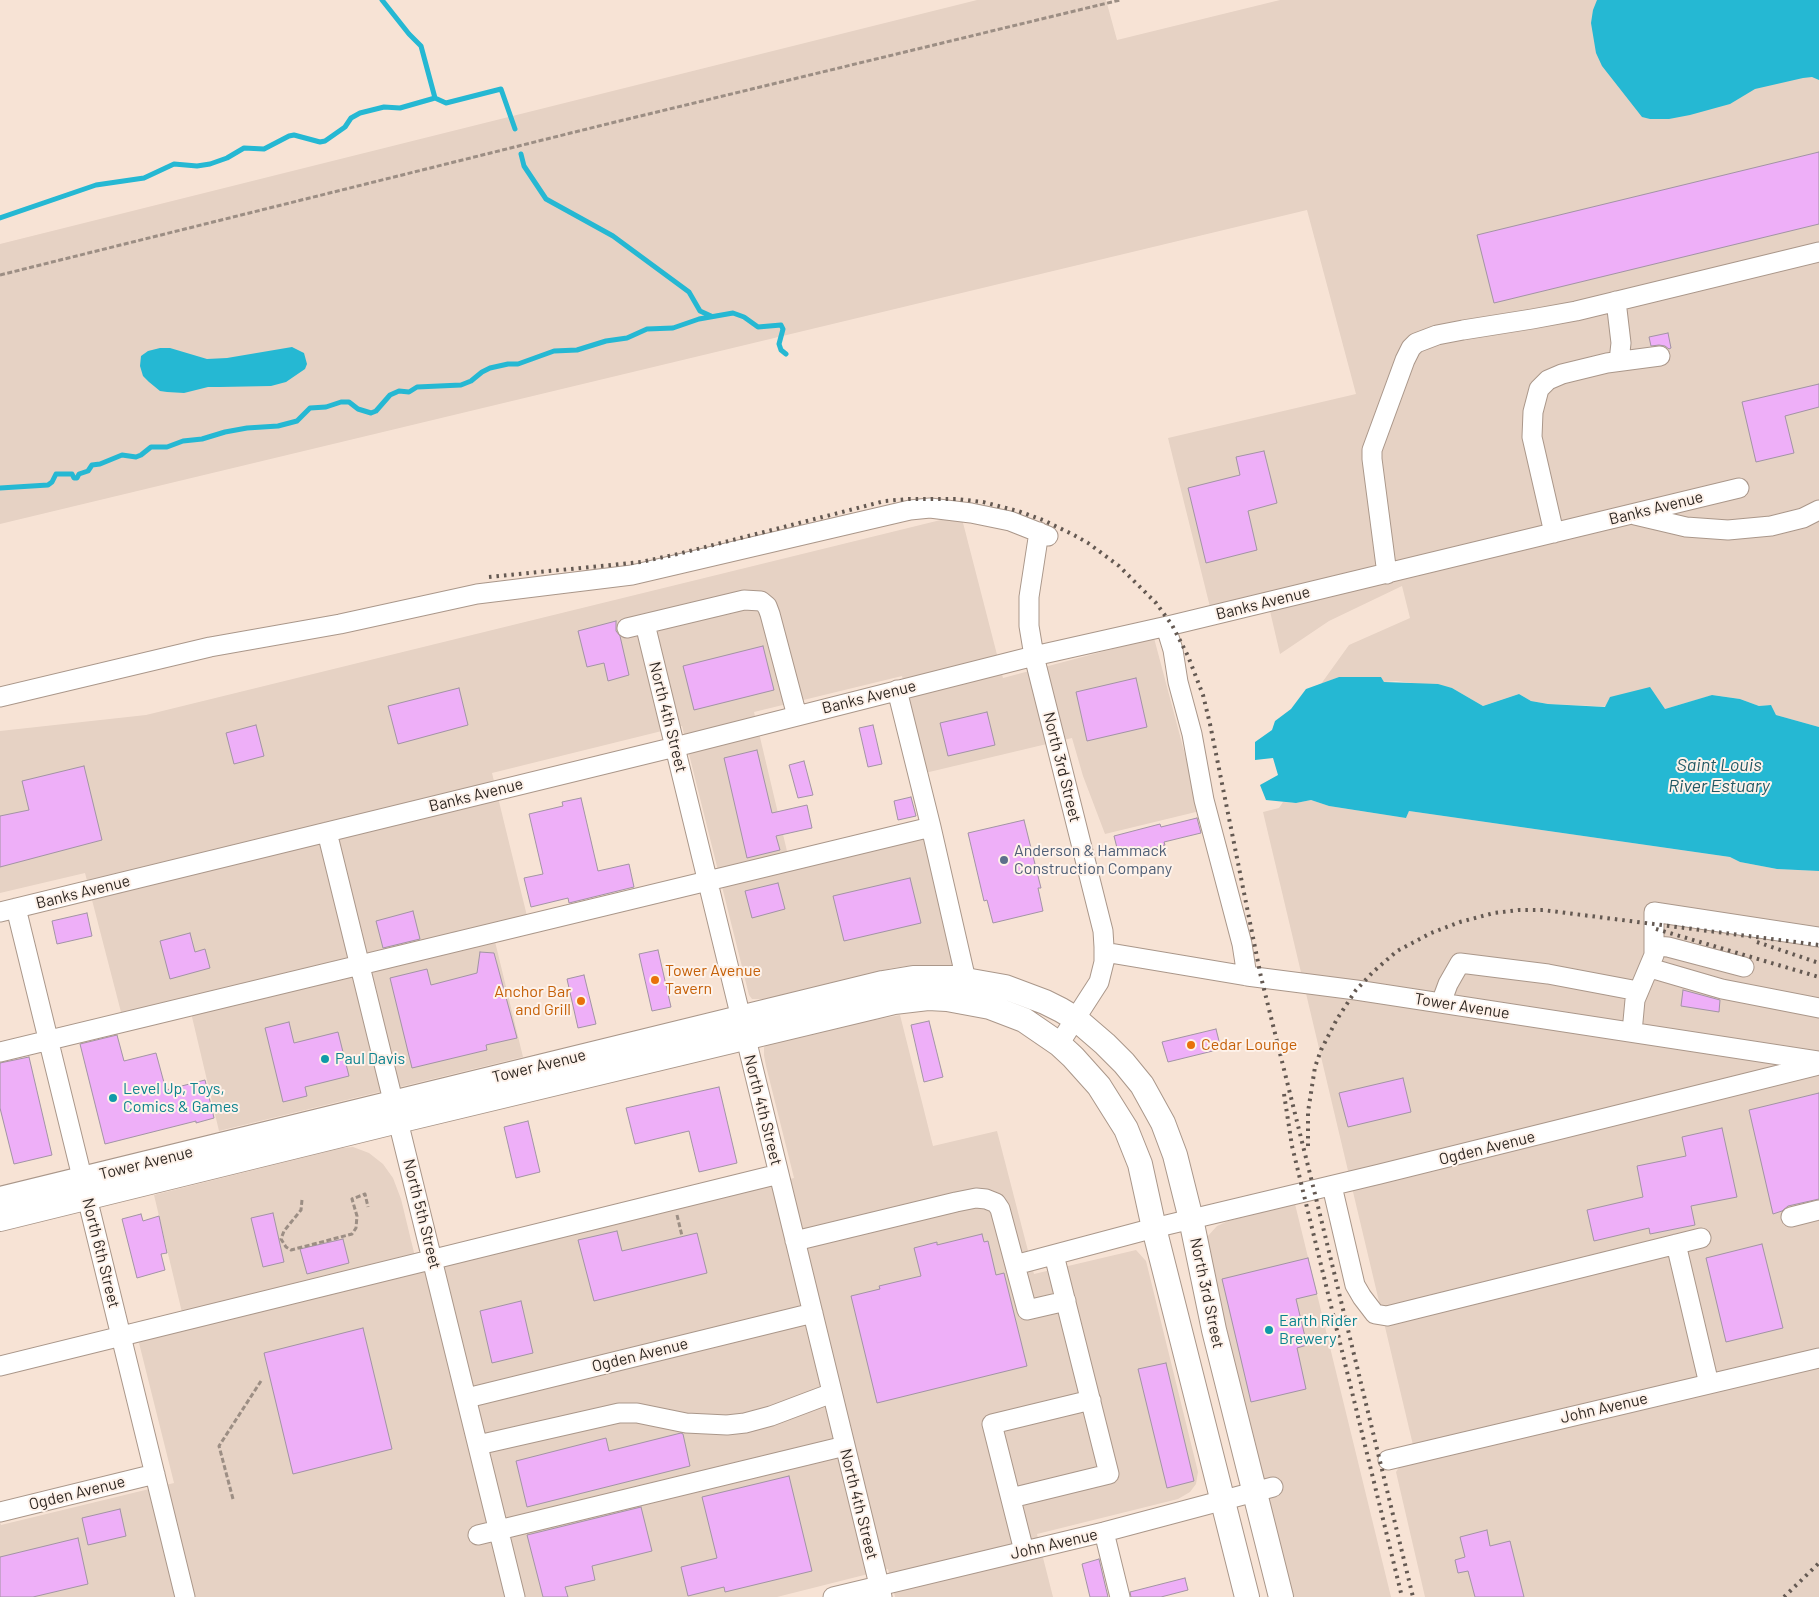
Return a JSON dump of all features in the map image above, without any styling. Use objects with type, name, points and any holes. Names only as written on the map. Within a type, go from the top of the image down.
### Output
[{"type":"main road","name":"Tower Avenue","points":[[0,1219],[85,1188],[743,1027],[892,981],[938,978],[966,980],[1006,988],[1045,1002],[1076,1019]]},
{"type":"main road","name":"Tower Avenue","points":[[743,1027],[928,998],[967,1002],[1006,1012],[1029,1022],[1059,1044]]},
{"type":"main road","name":"North 3rd Street","points":[[1076,1019],[1124,1063],[1154,1104],[1171,1142],[1191,1219],[1214,1330],[1264,1489],[1282,1597]]},
{"type":"main road","name":"North 3rd Street","points":[[1059,1044],[1099,1086],[1126,1129],[1140,1164],[1154,1228],[1247,1597]]},
{"type":"main road","name":"Tower Avenue","points":[[0,1199],[85,1188]]},
{"type":"street","points":[[1387,574],[1372,450],[1405,360],[1411,348],[1423,339],[1446,333],[1540,318],[1819,252]]},
{"type":"street","points":[[1616,301],[1621,343],[1619,361]]},
{"type":"street","points":[[1554,533],[1532,437],[1536,397],[1543,384],[1554,377],[1619,361],[1660,356]]},
{"type":"street","name":"Banks Avenue","points":[[8,910],[1034,656],[1166,627],[1739,488]]},
{"type":"street","name":"North 3rd Street","points":[[0,697],[210,648],[340,624],[477,594],[632,575],[910,510],[930,508],[971,513],[1010,521],[1044,534],[1028,616],[1034,656],[1103,931],[1104,962],[1099,982],[1059,1044]]},
{"type":"street","points":[[1632,514],[1686,527],[1728,530],[1771,526],[1803,518],[1819,510]]},
{"type":"street","points":[[627,628],[744,600],[761,600],[767,606],[770,614],[797,716]]},
{"type":"street","name":"North 4th Street","points":[[645,624],[881,1591]]},
{"type":"street","points":[[1166,627],[1192,734],[1204,800],[1242,944],[1247,976]]},
{"type":"street","points":[[897,690],[932,827],[966,980]]},
{"type":"street","points":[[0,1052],[932,827]]},
{"type":"street","name":"North 5th Street","points":[[328,832],[516,1597]]},
{"type":"street","name":"North 6th Street","points":[[8,910],[49,1041],[185,1597]]},
{"type":"street","points":[[1632,1032],[1634,1006],[1638,992],[1654,955],[1654,912],[1819,937]]},
{"type":"street","points":[[1655,946],[1668,946],[1744,967]]},
{"type":"street","name":"Tower Avenue","points":[[1104,952],[1247,976],[1441,1003],[1819,1061]]},
{"type":"street","points":[[1441,1003],[1448,984],[1460,963],[1548,974],[1638,992]]},
{"type":"street","points":[[1650,968],[1722,989],[1819,1008]]},
{"type":"street","name":"Ogden Avenue","points":[[1015,1265],[1154,1228],[1332,1186],[1819,1064]]},
{"type":"street","points":[[0,1366],[779,1174]]},
{"type":"street","points":[[1332,1186],[1355,1285],[1375,1314],[1387,1316],[1701,1238]]},
{"type":"street","points":[[795,1241],[956,1202],[981,1198],[993,1201],[1000,1209],[1027,1310],[1066,1301]]},
{"type":"street","points":[[1791,1217],[1819,1210]]},
{"type":"street","points":[[1676,1244],[1710,1384]]},
{"type":"street","points":[[1011,1498],[1109,1474],[1054,1255]]},
{"type":"street","name":"Ogden Avenue","points":[[467,1398],[813,1313]]},
{"type":"street","name":"John Avenue","points":[[1388,1460],[1819,1358]]},
{"type":"street","points":[[478,1446],[619,1413],[637,1413],[686,1423],[727,1425],[744,1423],[771,1416],[832,1393]]},
{"type":"street","points":[[1024,1551],[992,1424],[1091,1400]]},
{"type":"street","points":[[478,1535],[845,1446]]},
{"type":"street","name":"Ogden Avenue","points":[[0,1512],[155,1474]]},
{"type":"street","name":"John Avenue","points":[[833,1597],[881,1591],[1024,1551],[1104,1532],[1264,1489]]},
{"type":"street","points":[[1104,1532],[1120,1597]]},
{"type":"path","points":[[0,275],[599,126],[1120,0]]},
{"type":"path","points":[[302,1200],[301,1210],[284,1231],[281,1239],[286,1247],[291,1250],[352,1234],[356,1228],[357,1216],[352,1199],[365,1194],[368,1207]]},
{"type":"path","points":[[233,1499],[219,1446],[261,1382]]},
{"type":"shaded area","points":[[977,0],[1106,0],[1117,40],[1280,0],[1819,0],[1819,727],[1776,715],[1770,705],[1759,706],[1740,699],[1713,695],[1665,709],[1548,704],[1531,701],[1519,694],[1483,706],[1452,688],[1396,681],[1384,682],[1381,677],[1339,677],[1321,684],[1349,645],[1410,618],[1402,586],[1329,621],[1280,654],[1266,594],[1210,607],[1168,438],[1356,394],[1307,210],[0,524],[0,244]]},
{"type":"shaded area","points":[[961,515],[1003,678],[1154,638],[1200,811],[1105,834],[1083,776],[1072,738],[925,773],[902,676],[754,712],[791,868],[926,835],[957,965],[914,965],[892,968],[765,999],[752,999],[749,995],[682,726],[492,773],[527,916],[491,925],[523,1057],[219,1131],[188,1000],[122,1016],[85,873],[0,893],[0,731],[146,715]]},
{"type":"shaded area","points":[[1311,800],[1329,806],[1406,818],[1409,811],[1730,857],[1740,862],[1777,869],[1819,871],[1819,1597],[1425,1597],[1396,1472],[1413,1445],[1263,812],[1279,808],[1283,802],[1296,803]]},
{"type":"shaded area","points":[[900,1015],[933,1146],[997,1131],[1034,1274],[1136,1250],[1146,1261],[1198,1472],[1196,1484],[1190,1492],[1178,1499],[1037,1534],[1053,1597],[895,1597],[888,1569],[777,1597],[0,1597],[0,1522],[1,1525],[174,1483],[139,1343],[141,1340],[185,1325],[154,1195],[342,1148],[353,1147],[369,1153],[383,1164],[393,1178],[401,1199],[418,1269],[794,1178],[766,1066],[764,1047],[769,1044],[853,1024]]},
{"type":"shaded area","points":[[1295,1204],[1391,1597],[1290,1597],[1205,1246],[1207,1237],[1217,1226],[1228,1221]]},
{"type":"water","points":[[1597,0],[1819,0],[1819,80],[1812,77],[1803,78],[1755,89],[1730,104],[1690,115],[1669,119],[1642,117],[1602,66],[1596,53],[1591,23]]},
{"type":"water","points":[[292,347],[304,353],[307,364],[305,369],[286,382],[271,386],[208,387],[184,393],[160,391],[143,376],[140,366],[141,356],[148,351],[160,348],[170,348],[207,359],[227,358]]},
{"type":"water","name":"Saint Louis River Estuary","points":[[1339,677],[1381,677],[1384,682],[1438,684],[1452,688],[1483,706],[1519,694],[1531,701],[1548,704],[1605,707],[1610,697],[1650,687],[1665,709],[1712,695],[1740,699],[1759,706],[1771,705],[1776,715],[1819,727],[1819,871],[1777,869],[1740,862],[1730,857],[1409,811],[1406,818],[1329,806],[1311,800],[1296,803],[1266,800],[1260,785],[1278,775],[1273,758],[1255,760],[1255,742],[1272,730],[1275,721],[1291,709],[1306,689]]},
{"type":"building","points":[[1819,152],[1819,224],[1494,303],[1477,235]]},
{"type":"building","points":[[1668,333],[1671,348],[1659,345],[1651,346],[1649,337]]},
{"type":"building","points":[[1819,384],[1819,407],[1785,416],[1794,453],[1756,462],[1742,402]]},
{"type":"building","points":[[1264,451],[1277,503],[1248,511],[1257,550],[1206,563],[1188,488],[1240,475],[1236,457]]},
{"type":"building","points":[[616,621],[616,631],[620,636],[629,675],[608,681],[604,663],[587,667],[578,631]]},
{"type":"building","points":[[763,646],[774,690],[694,710],[683,666]]},
{"type":"building","points":[[1136,678],[1147,727],[1087,741],[1076,692]]},
{"type":"building","points":[[459,688],[468,725],[398,744],[388,706]]},
{"type":"building","points":[[987,712],[995,745],[948,756],[940,723]]},
{"type":"building","points":[[256,725],[264,756],[234,764],[226,733]]},
{"type":"building","points":[[873,725],[882,764],[868,767],[859,728]]},
{"type":"building","points":[[757,750],[772,813],[807,805],[812,828],[776,836],[780,850],[747,858],[724,758]]},
{"type":"building","points":[[804,761],[813,795],[798,798],[789,765]]},
{"type":"building","points":[[84,766],[102,840],[0,867],[0,816],[29,810],[22,781]]},
{"type":"building","points":[[911,797],[916,816],[898,820],[894,801]]},
{"type":"building","points":[[581,798],[598,871],[629,864],[634,887],[569,903],[568,898],[531,907],[524,878],[543,874],[529,814],[563,806],[562,802]]},
{"type":"building","points":[[1197,818],[1201,833],[1164,842],[1165,845],[1119,856],[1114,836],[1160,824],[1161,827]]},
{"type":"building","name":"Anderson & Hammack Construction Company","points":[[1024,820],[1041,888],[1038,888],[1043,911],[993,923],[987,900],[984,901],[968,833]]},
{"type":"building","points":[[910,878],[921,923],[844,941],[833,896]]},
{"type":"building","points":[[778,883],[785,909],[752,918],[745,891]]},
{"type":"building","points":[[413,911],[420,939],[383,948],[376,921]]},
{"type":"building","points":[[87,913],[92,936],[57,944],[52,921]]},
{"type":"building","points":[[190,933],[195,952],[205,949],[210,968],[170,979],[160,941]]},
{"type":"building","name":"Tower Avenue Tavern","points":[[658,950],[671,1007],[652,1011],[639,954]]},
{"type":"building","points":[[480,952],[494,953],[517,1038],[486,1045],[487,1050],[412,1068],[390,978],[427,969],[431,985],[477,973]]},
{"type":"building","name":"Anchor Bar and Grill","points":[[584,975],[596,1024],[578,1028],[567,979]]},
{"type":"building","points":[[1683,990],[1720,1000],[1719,1012],[1681,1006]]},
{"type":"building","points":[[929,1021],[943,1077],[924,1082],[911,1025]]},
{"type":"building","points":[[289,1022],[294,1043],[338,1032],[349,1076],[305,1087],[307,1096],[283,1102],[265,1028]]},
{"type":"building","name":"Cedar Lounge","points":[[1216,1029],[1221,1049],[1168,1062],[1162,1042]]},
{"type":"building","points":[[117,1035],[124,1061],[156,1053],[166,1090],[205,1080],[214,1118],[105,1144],[80,1044]]},
{"type":"building","points":[[29,1057],[52,1155],[14,1164],[0,1108],[0,1063]]},
{"type":"building","points":[[1403,1078],[1411,1112],[1348,1127],[1339,1093]]},
{"type":"building","points":[[719,1087],[737,1163],[699,1172],[689,1131],[635,1144],[626,1108]]},
{"type":"building","points":[[1819,1093],[1819,1199],[1788,1206],[1782,1211],[1773,1214],[1749,1110]]},
{"type":"building","points":[[528,1121],[540,1172],[516,1178],[504,1127]]},
{"type":"building","points":[[1722,1128],[1737,1197],[1691,1206],[1695,1225],[1650,1234],[1649,1228],[1594,1241],[1587,1210],[1643,1197],[1637,1166],[1686,1156],[1682,1137]]},
{"type":"building","points":[[273,1213],[284,1262],[263,1267],[251,1218]]},
{"type":"building","points":[[141,1214],[143,1221],[159,1216],[167,1253],[161,1254],[165,1270],[137,1278],[122,1219]]},
{"type":"building","points":[[617,1231],[622,1251],[697,1233],[707,1273],[594,1301],[578,1240]]},
{"type":"building","points":[[982,1234],[984,1242],[988,1241],[996,1275],[1004,1273],[1027,1366],[877,1403],[851,1296],[880,1289],[879,1286],[921,1276],[914,1248],[937,1242],[937,1245]]},
{"type":"building","points":[[343,1239],[349,1263],[307,1274],[300,1249]]},
{"type":"building","points":[[1762,1244],[1783,1328],[1726,1342],[1706,1258]]},
{"type":"building","name":"Earth Rider Brewery","points":[[1308,1258],[1317,1294],[1296,1299],[1307,1345],[1297,1348],[1306,1389],[1251,1402],[1222,1279]]},
{"type":"building","points":[[521,1301],[533,1353],[492,1363],[480,1311]]},
{"type":"building","points":[[363,1328],[392,1449],[293,1474],[264,1353]]},
{"type":"building","points":[[1166,1363],[1194,1481],[1167,1488],[1138,1369]]},
{"type":"building","points":[[683,1434],[690,1466],[527,1507],[516,1461],[606,1438],[609,1451]]},
{"type":"building","points":[[789,1476],[812,1571],[725,1592],[724,1587],[688,1596],[681,1567],[717,1558],[702,1497]]},
{"type":"building","points":[[641,1507],[652,1551],[592,1566],[595,1580],[565,1587],[568,1597],[543,1597],[527,1535]]},
{"type":"building","points":[[120,1509],[126,1536],[88,1545],[82,1518]]},
{"type":"building","points":[[1487,1530],[1490,1546],[1510,1541],[1524,1597],[1475,1597],[1468,1571],[1458,1573],[1455,1560],[1465,1557],[1460,1537]]},
{"type":"building","points":[[78,1538],[88,1584],[33,1597],[0,1597],[0,1557]]},
{"type":"building","points":[[1099,1559],[1108,1597],[1090,1597],[1082,1564]]},
{"type":"building","points":[[1185,1578],[1188,1590],[1161,1597],[1131,1597],[1130,1592]]},
{"type":"waterway","points":[[382,0],[421,46],[435,98],[446,103],[501,89],[515,129]]},
{"type":"waterway","points":[[0,218],[96,185],[144,178],[174,164],[197,166],[210,164],[227,158],[244,148],[264,149],[289,136],[294,135],[320,142],[325,141],[345,127],[351,118],[360,113],[384,107],[400,108],[435,98]]},
{"type":"waterway","points":[[521,154],[524,166],[546,199],[613,236],[689,292],[700,311],[711,316]]},
{"type":"waterway","points":[[0,488],[48,485],[56,474],[72,474],[74,478],[77,478],[79,474],[88,471],[92,465],[100,464],[122,455],[136,457],[151,447],[167,447],[183,441],[202,439],[247,428],[278,426],[297,421],[310,408],[349,402],[358,409],[371,413],[376,411],[390,395],[399,391],[409,392],[417,387],[461,385],[471,381],[490,368],[518,364],[554,351],[577,350],[606,341],[627,338],[647,329],[673,328],[699,319],[733,313],[744,317],[758,327],[781,325],[783,329],[779,344],[781,350],[786,354]]},
{"type":"railway","points":[[489,577],[641,562],[885,501],[957,499],[983,502],[1018,511],[1043,520],[1074,535],[1119,566],[1156,603],[1172,625],[1188,656],[1203,695],[1261,977],[1413,1597]]},
{"type":"railway","points":[[1308,1146],[1308,1112],[1315,1067],[1321,1050],[1337,1019],[1356,990],[1373,972],[1397,951],[1431,933],[1460,922],[1494,913],[1543,910],[1819,945]]},
{"type":"railway","points":[[1656,929],[1819,977]]},
{"type":"railway","points":[[1757,942],[1819,963]]},
{"type":"railway","points":[[1284,1094],[1292,1146],[1402,1597]]},
{"type":"railway","points":[[1784,1597],[1819,1563]]},
{"type":"place","name":"Anderson & Hammack Construction Company","points":[[1004,860]]},
{"type":"place","name":"Tower Avenue Tavern","points":[[655,980]]},
{"type":"place","name":"Anchor Bar and Grill","points":[[581,1001]]},
{"type":"place","name":"Cedar Lounge","points":[[1191,1045]]},
{"type":"place","name":"Paul Davis","points":[[325,1059]]},
{"type":"place","name":"Level Up, Toys, Comics & Games","points":[[113,1098]]},
{"type":"place","name":"Earth Rider Brewery","points":[[1269,1330]]}]
